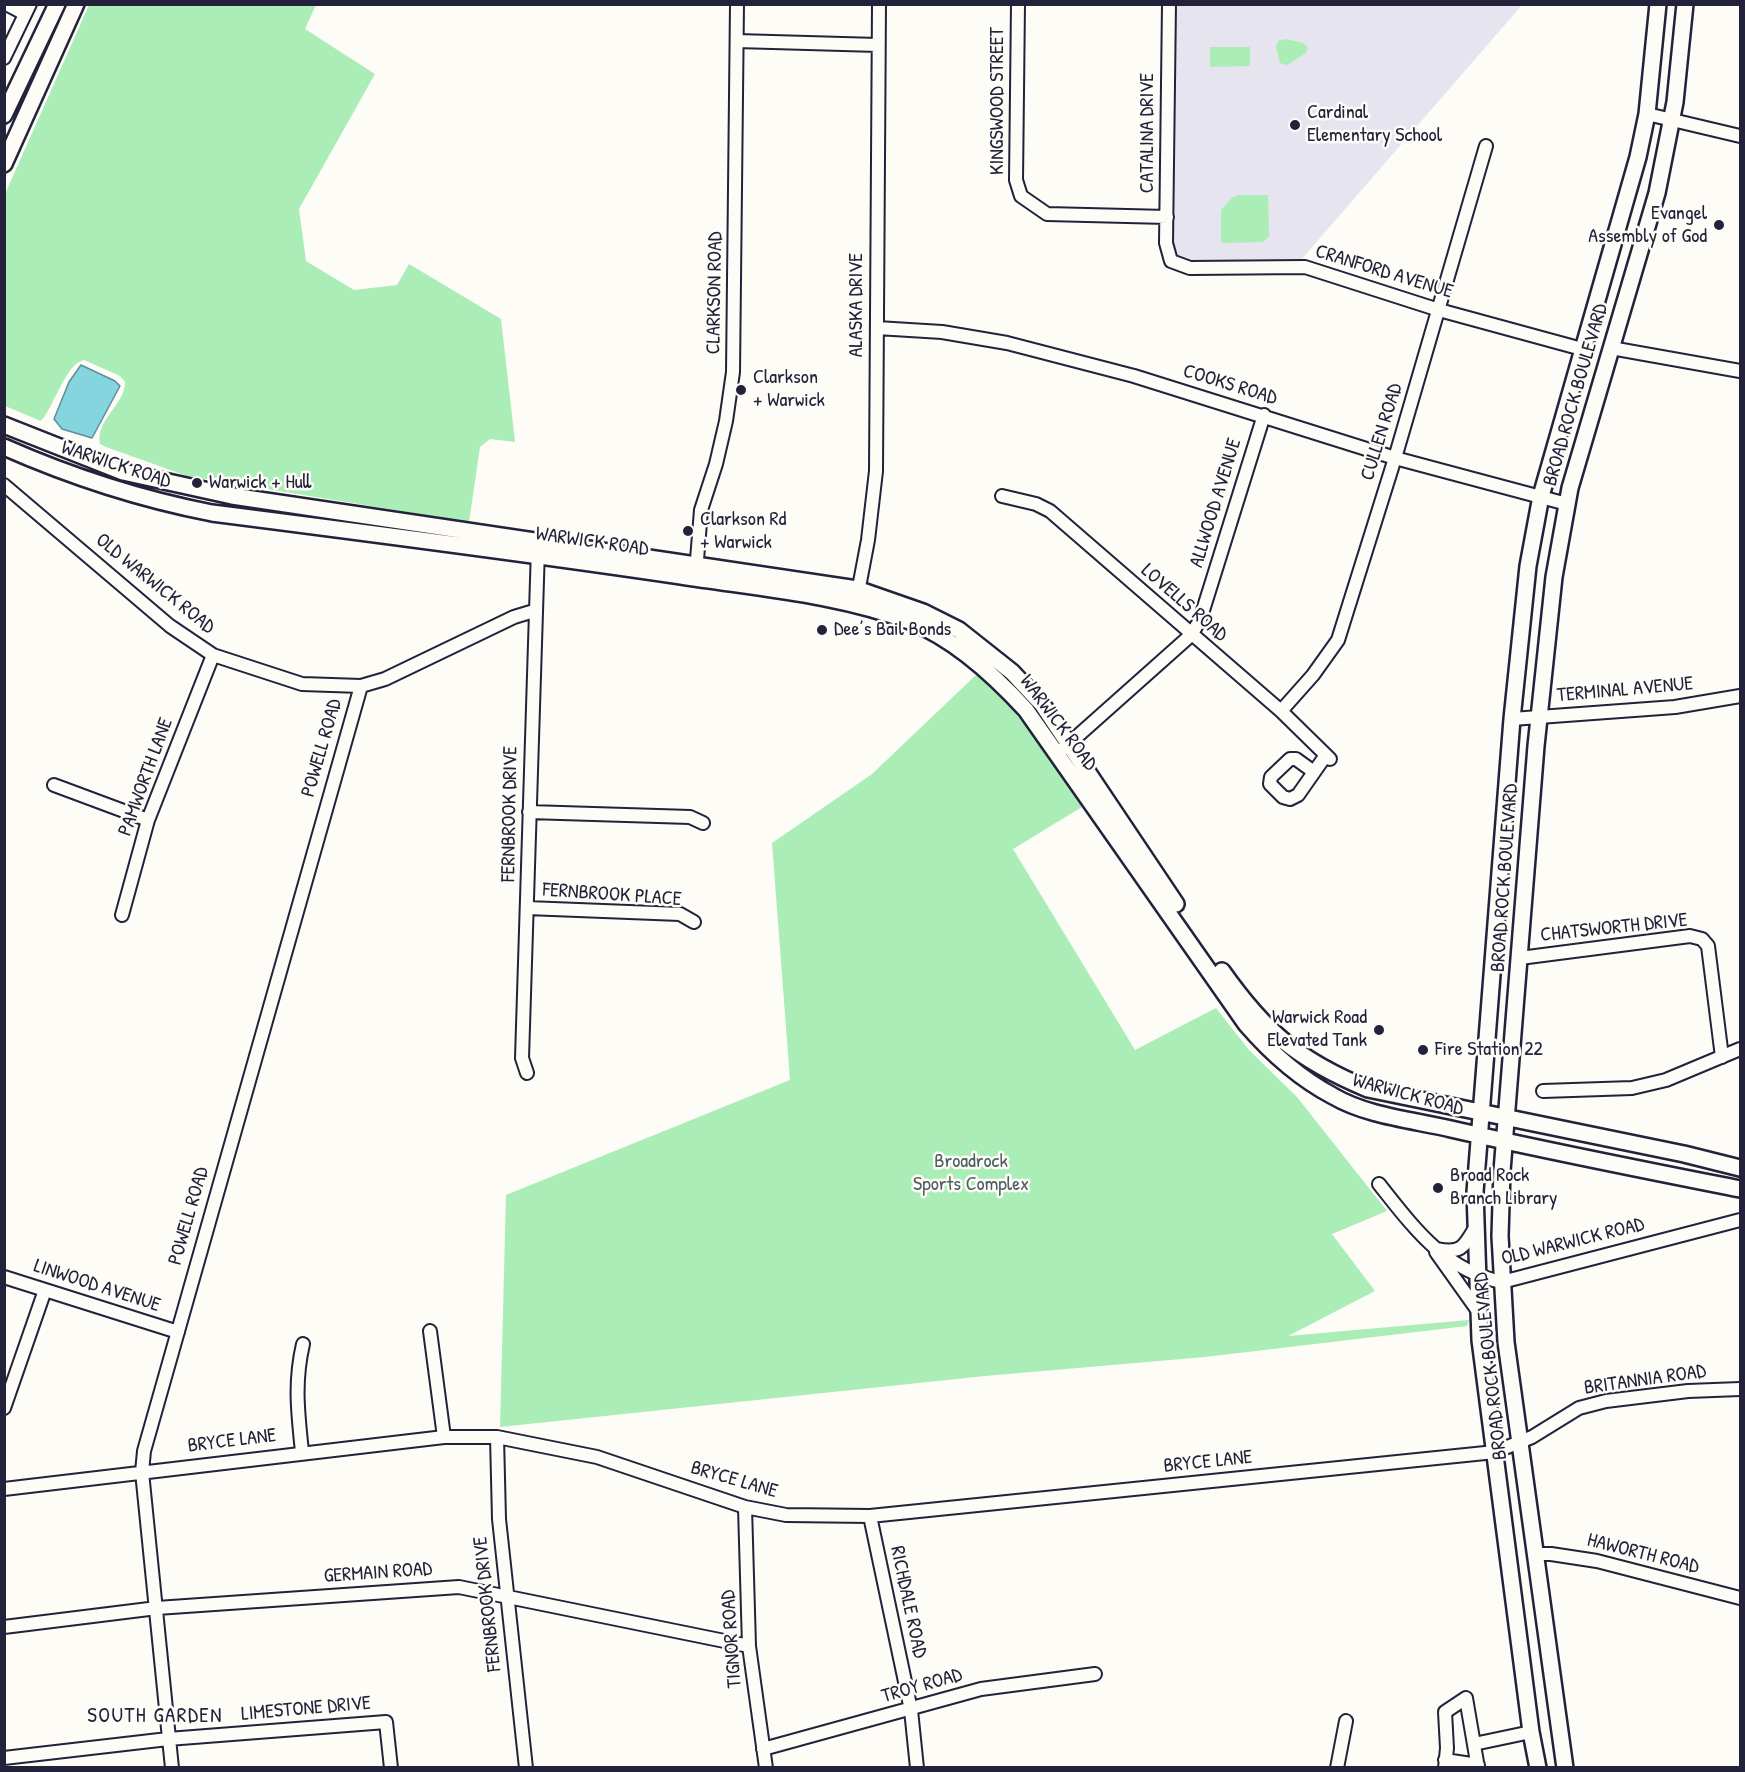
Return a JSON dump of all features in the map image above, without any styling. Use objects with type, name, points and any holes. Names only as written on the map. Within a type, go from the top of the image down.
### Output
[{"type":"main road","points":[[4,115],[57,4]]},
{"type":"main road","points":[[4,164],[76,4]]},
{"type":"main road","name":"BROAD ROCK BOULEVARD","points":[[1538,1767],[1531,1732],[1478,1311],[1474,1192],[1512,719],[1528,566],[1541,496],[1623,210],[1647,114],[1658,4]]},
{"type":"main road","name":"BROAD ROCK BOULEVARD","points":[[1565,1767],[1506,1342],[1500,1236],[1505,1141],[1539,718],[1551,599],[1567,504],[1657,193],[1672,120],[1685,4]]},
{"type":"main road","name":"WARWICK ROAD","points":[[4,425],[70,453],[146,478],[258,501],[538,549],[857,596],[923,612],[959,630],[1012,672],[1042,704],[1063,749],[1246,1024],[1267,1048],[1296,1072],[1334,1097],[1373,1110],[1505,1141],[1740,1189]]},
{"type":"main road","name":"WARWICK ROAD","points":[[4,447],[95,484],[160,503],[212,513],[538,549]]},
{"type":"main road","name":"WARWICK ROAD","points":[[1063,749],[1251,1012],[1314,1065],[1368,1089],[1740,1168]]},
{"type":"street","points":[[4,58],[28,9],[6,4]]},
{"type":"street","name":"CLARKSON ROAD","points":[[695,572],[701,510],[716,465],[726,421],[733,372],[736,4]]},
{"type":"street","name":"ALASKA DRIVE","points":[[857,596],[868,540],[876,471],[879,4]]},
{"type":"street","name":"KINGSWOOD STREET","points":[[1018,4],[1016,180],[1021,196],[1047,214],[1167,217]]},
{"type":"street","name":"CATALINA DRIVE","points":[[1169,4],[1166,243],[1172,261]]},
{"type":"street","points":[[737,41],[878,45]]},
{"type":"street","points":[[1647,114],[1740,136]]},
{"type":"street","name":"CULLEN ROAD","points":[[1281,711],[1313,675],[1338,640],[1395,458],[1486,146]]},
{"type":"street","name":"CRANFORD AVENUE","points":[[1172,261],[1190,268],[1299,266],[1438,310],[1582,349]]},
{"type":"street","name":"COOKS ROAD","points":[[877,328],[924,330],[1007,343],[1134,376],[1395,458],[1567,504]]},
{"type":"street","points":[[1611,348],[1740,371]]},
{"type":"street","name":"ALLWOOD AVENUE","points":[[1063,749],[1191,635],[1200,620],[1264,415]]},
{"type":"street","name":"OLD WARWICK ROAD","points":[[4,485],[170,626],[213,655],[302,684],[361,686],[385,679],[514,617],[534,611]]},
{"type":"street","name":"LOVELLS ROAD","points":[[1002,496],[1036,504],[1050,511],[1281,711],[1328,757],[1314,772]]},
{"type":"street","name":"FERNBROOK DRIVE","points":[[527,1073],[522,1058],[534,611],[538,549]]},
{"type":"street","name":"PAMWORTH LANE","points":[[122,915],[148,820],[213,655]]},
{"type":"street","name":"POWELL ROAD","points":[[172,1767],[142,1472],[144,1451],[199,1250],[361,686]]},
{"type":"street","name":"TERMINAL AVENUE","points":[[1512,719],[1675,707],[1740,696]]},
{"type":"street","points":[[54,785],[148,820]]},
{"type":"street","points":[[529,812],[690,817],[703,823]]},
{"type":"street","name":"FERNBROOK PLACE","points":[[527,908],[680,914],[694,921]]},
{"type":"street","name":"CHATSWORTH DRIVE","points":[[1520,958],[1690,936],[1702,939],[1708,946],[1722,1057]]},
{"type":"street","points":[[1543,1091],[1632,1088],[1666,1080],[1740,1049]]},
{"type":"street","name":"OLD WARWICK ROAD","points":[[1379,1184],[1434,1248],[1476,1277],[1502,1282],[1740,1220]]},
{"type":"street","points":[[1434,1248],[1451,1252],[1457,1250],[1466,1243],[1475,1228]]},
{"type":"street","points":[[1434,1248],[1478,1311]]},
{"type":"street","name":"LINWOOD AVENUE","points":[[4,1277],[178,1332]]},
{"type":"street","points":[[4,1408],[45,1290]]},
{"type":"street","points":[[430,1331],[444,1437]]},
{"type":"street","points":[[302,1452],[296,1374],[303,1344]]},
{"type":"street","name":"BRITANNIA ROAD","points":[[1495,1452],[1520,1443],[1579,1408],[1606,1401],[1688,1391],[1740,1389]]},
{"type":"street","name":"BRYCE LANE","points":[[4,1489],[444,1437],[497,1437],[597,1457],[746,1507],[786,1515],[870,1516],[1495,1452]]},
{"type":"street","name":"FERNBROOK DRIVE","points":[[497,1437],[499,1519],[526,1767]]},
{"type":"street","name":"TIGNOR ROAD","points":[[746,1507],[749,1646],[766,1767]]},
{"type":"street","name":"RICHDALE ROAD","points":[[870,1516],[911,1710],[917,1767]]},
{"type":"street","name":"HAWORTH ROAD","points":[[1535,1554],[1597,1561],[1740,1598]]},
{"type":"street","name":"GERMAIN ROAD","points":[[4,1627],[157,1608],[459,1587],[749,1646]]},
{"type":"street","name":"TROY ROAD","points":[[763,1749],[981,1689],[1095,1674]]},
{"type":"street","points":[[1466,1698],[1474,1744],[1478,1766],[1445,1763],[1445,1712],[1466,1698]]},
{"type":"street","points":[[1337,1767],[1346,1721]]},
{"type":"street","name":"LIMESTONE DRIVE","points":[[4,1758],[168,1739],[386,1722],[391,1767]]},
{"type":"street","points":[[1474,1744],[1531,1732]]},
{"type":"shaded area","name":"Cardinal Elementary School","points":[[1174,5],[1522,5],[1300,261],[1193,264],[1178,260],[1170,245]]},
{"type":"green space","points":[[89,5],[316,5],[305,29],[375,74],[299,209],[306,261],[354,290],[397,285],[409,264],[501,319],[515,442],[490,439],[480,447],[469,522],[187,476],[106,447],[100,444],[102,427],[120,398],[125,382],[120,376],[84,360],[78,363],[66,377],[41,421],[5,406],[5,194]]},
{"type":"green space","points":[[1285,39],[1303,43],[1308,47],[1306,53],[1287,65],[1280,63],[1276,47],[1278,41]]},
{"type":"green space","points":[[1210,47],[1250,47],[1250,66],[1210,67]]},
{"type":"green space","points":[[1239,195],[1268,195],[1269,236],[1263,242],[1221,243],[1221,210],[1232,198]]},
{"type":"green space","name":"Broadrock Sports Complex","points":[[977,674],[1021,721],[1082,807],[1013,849],[1135,1050],[1216,1008],[1249,1050],[1297,1097],[1387,1211],[1332,1234],[1375,1291],[1288,1336],[1469,1320],[1467,1326],[1205,1357],[985,1376],[500,1427],[506,1195],[790,1080],[772,843],[872,774]]},
{"type":"water","points":[[81,365],[115,381],[120,386],[92,438],[62,429],[54,419],[69,382]]},
{"type":"place","name":"Cardinal Elementary School","points":[[1295,125]]},
{"type":"place","name":"Evangel Assembly of God","points":[[1719,225]]},
{"type":"place","name":"Clarkson + Warwick","points":[[741,390]]},
{"type":"place","name":"Warwick + Hull","points":[[197,483]]},
{"type":"place","name":"Clarkson Rd + Warwick","points":[[688,531]]},
{"type":"place","name":"Dee’s Bail Bonds","points":[[822,630]]},
{"type":"place","name":"Warwick Road Elevated Tank","points":[[1379,1030]]},
{"type":"place","name":"Fire Station 22","points":[[1423,1050]]},
{"type":"place","name":"Broad Rock Branch Library","points":[[1438,1188]]},
{"type":"district","name":"SOUTH GARDEN","points":[[155,1716]]}]
